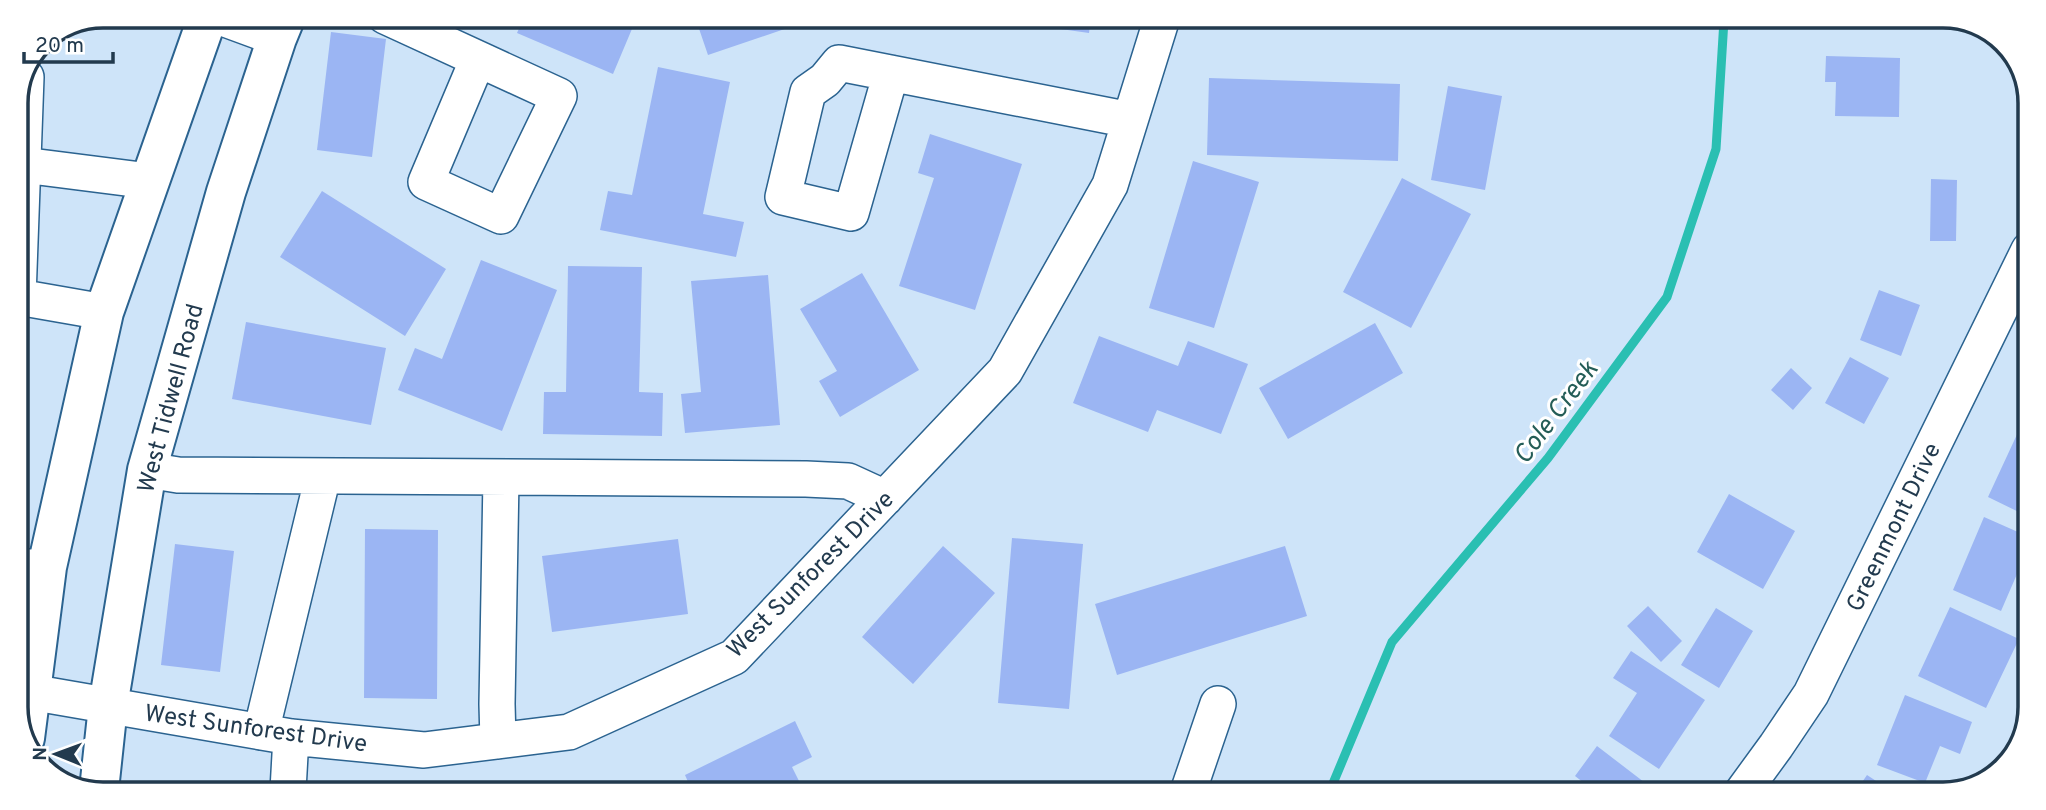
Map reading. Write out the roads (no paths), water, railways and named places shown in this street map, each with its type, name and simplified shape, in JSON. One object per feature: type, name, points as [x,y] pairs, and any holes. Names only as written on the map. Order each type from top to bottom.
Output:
[{"type":"main road","points":[[28,710],[32,567],[104,312],[204,28]]},
{"type":"main road","name":"West Tidwell Road","points":[[100,782],[108,706],[147,471],[226,192],[282,28]]},
{"type":"street","points":[[411,28],[478,59]]},
{"type":"street","name":"West Sunforest Drive","points":[[30,692],[276,735],[424,750],[569,732],[734,657],[1006,371],[1110,185],[1159,28]]},
{"type":"street","points":[[891,73],[1130,120]]},
{"type":"street","points":[[28,166],[149,181]]},
{"type":"street","name":"Greenmont Drive","points":[[1750,782],[1811,694],[2018,272]]},
{"type":"street","points":[[28,299],[104,312]]},
{"type":"street","points":[[147,471],[178,475],[848,481],[885,498]]},
{"type":"street","points":[[286,782],[276,735],[323,476]]},
{"type":"street","points":[[498,741],[496,704],[501,478]]},
{"type":"street","points":[[1191,782],[1218,704]]},
{"type":"waterway","name":"Cole Creek","points":[[1334,782],[1392,642],[1548,458],[1667,297],[1716,149],[1724,28]]}]
